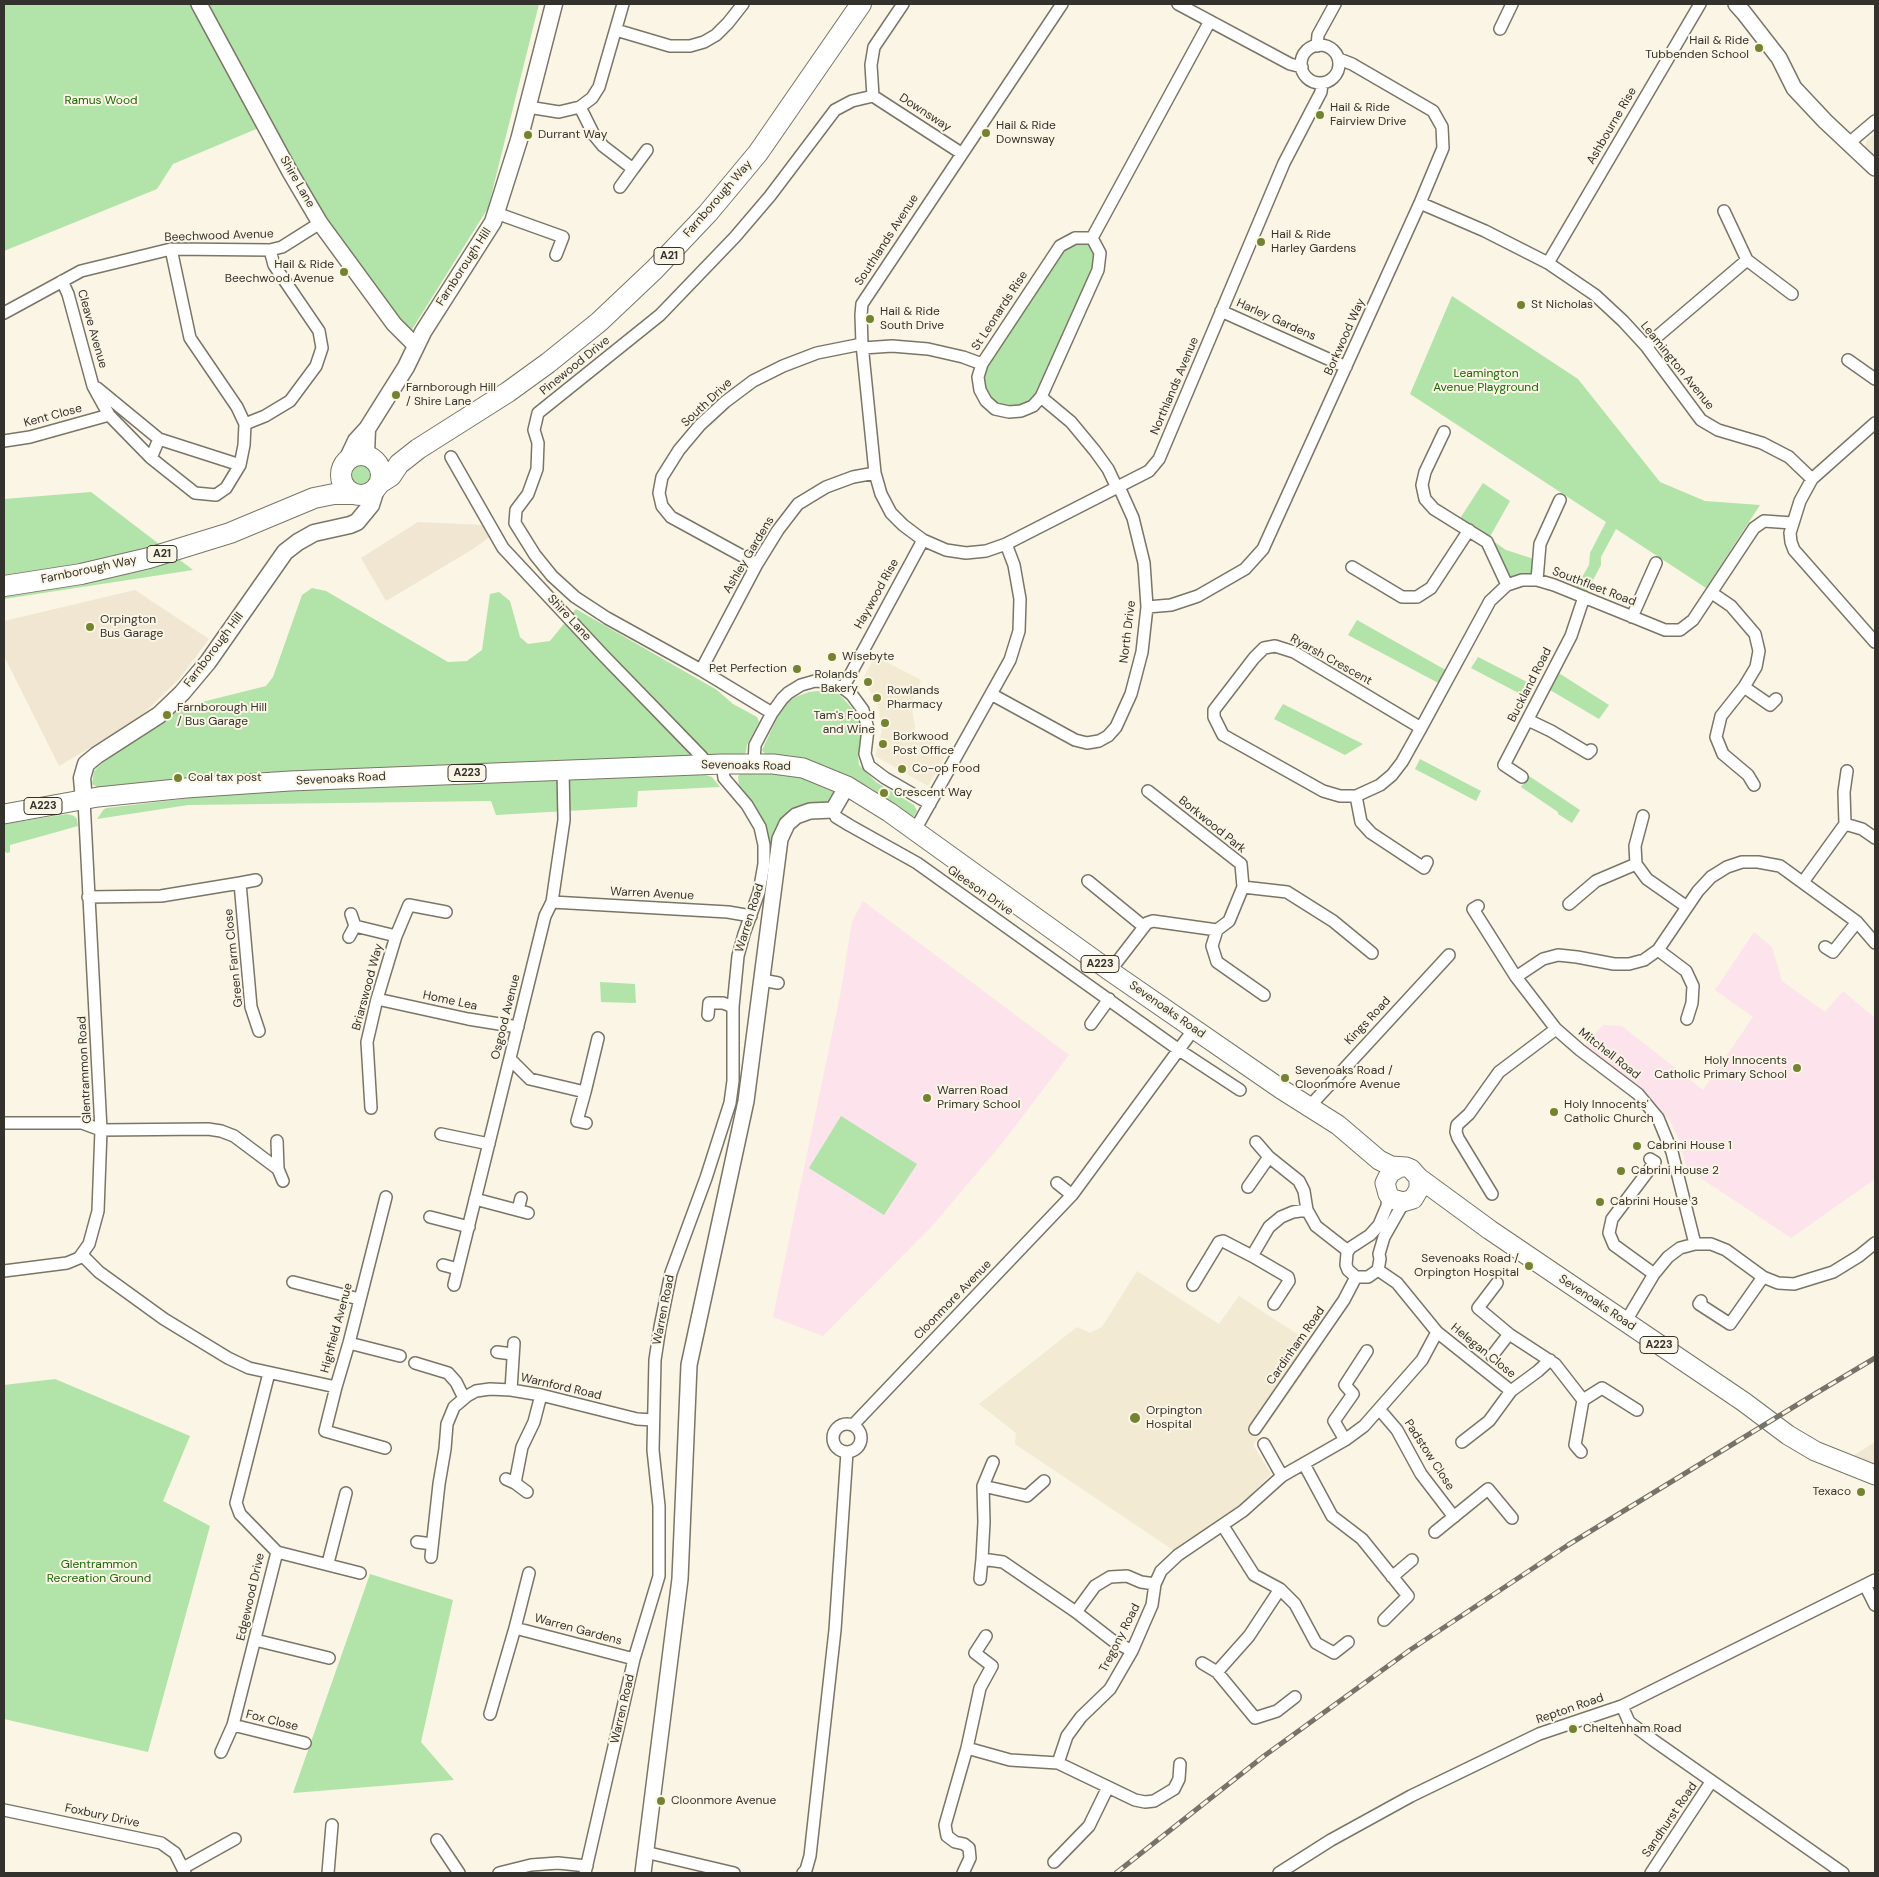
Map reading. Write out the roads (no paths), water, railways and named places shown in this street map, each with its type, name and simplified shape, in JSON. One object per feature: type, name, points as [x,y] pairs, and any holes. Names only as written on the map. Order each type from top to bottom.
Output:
[{"type":"highway","name":"Farnborough Way","points":[[4,586],[82,574],[166,553],[238,530],[314,498],[367,490],[392,476],[399,464],[418,448],[500,397],[548,363],[605,316],[655,269],[708,213],[758,153],[861,4]]},
{"type":"highway","name":"Farnborough Way","points":[[314,498],[357,461],[397,455],[418,448]]},
{"type":"highway","points":[[357,461],[380,469],[367,490],[342,484],[357,461]]},
{"type":"main road","name":"Farnborough Hill","points":[[357,461],[367,429],[406,367],[432,318],[489,230],[496,213],[528,107],[554,4]]},
{"type":"main road","name":"Farnborough Hill","points":[[84,800],[82,778],[86,764],[159,715],[182,693],[208,662],[285,552],[305,537],[322,530],[357,522],[371,506],[367,490]]},
{"type":"main road","name":"Sevenoaks Road","points":[[84,800],[152,791],[270,782],[714,764],[788,765],[803,768],[847,786],[874,802],[1110,971],[1338,1125],[1385,1164],[1400,1167]]},
{"type":"main road","name":"A223","points":[[4,814],[69,801],[84,800]]},
{"type":"main road","name":"Sevenoaks Road","points":[[1355,1140],[1387,1192]]},
{"type":"main road","name":"A223","points":[[1400,1167],[1411,1169],[1419,1178]]},
{"type":"main road","points":[[1387,1192],[1387,1178],[1394,1169],[1400,1167]]},
{"type":"main road","name":"Sevenoaks Road","points":[[1419,1178],[1449,1202],[1610,1314],[1626,1321],[1801,1444],[1875,1475]]},
{"type":"main road","points":[[1410,1200],[1419,1190],[1419,1178]]},
{"type":"main road","name":"A223","points":[[1387,1192],[1397,1201],[1410,1200]]},
{"type":"main road","name":"Sevenoaks Road","points":[[1410,1200],[1428,1197],[1449,1202]]},
{"type":"street","name":"Shire Lane","points":[[199,4],[290,172],[320,223],[394,324],[416,346]]},
{"type":"street","points":[[528,107],[558,112],[580,107],[592,98],[599,87],[623,4]]},
{"type":"street","points":[[616,30],[670,46],[690,46],[704,42],[716,35],[742,4]]},
{"type":"street","points":[[873,96],[871,65],[874,47],[903,4]]},
{"type":"street","name":"Southlands Avenue","points":[[923,540],[891,513],[881,494],[875,473],[860,315],[862,304],[1062,4]]},
{"type":"street","points":[[1178,4],[1290,64],[1302,67]]},
{"type":"street","points":[[1317,46],[1318,35],[1335,4]]},
{"type":"street","points":[[1500,29],[1512,4]]},
{"type":"street","name":"Ashbourne Rise","points":[[1548,263],[1700,4]]},
{"type":"street","points":[[1736,4],[1779,58],[1794,88],[1825,121],[1875,168]]},
{"type":"street","points":[[1041,397],[1098,270],[1100,252],[1092,238],[1210,22]]},
{"type":"street","points":[[1317,46],[1330,48],[1339,59],[1339,66],[1334,77],[1322,83],[1308,79],[1302,67],[1304,54],[1309,49],[1317,46]]},
{"type":"street","name":"Borkwood Way","points":[[1147,607],[1172,605],[1198,596],[1245,569],[1263,549],[1443,148],[1442,127],[1433,111],[1352,64],[1339,59]]},
{"type":"street","name":"Northlands Avenue","points":[[923,540],[946,550],[966,553],[986,551],[1006,544],[1149,471],[1159,459],[1284,163],[1321,92],[1322,83]]},
{"type":"street","name":"Downsway","points":[[873,96],[961,153]]},
{"type":"street","name":"Pinewood Drive","points":[[772,713],[701,670],[607,618],[575,597],[552,576],[535,555],[514,523],[516,510],[528,494],[537,469],[538,444],[534,430],[538,414],[667,308],[735,237],[765,202],[835,110],[852,101],[873,96]]},
{"type":"street","points":[[580,107],[594,135],[603,146],[633,169]]},
{"type":"street","points":[[1849,142],[1875,121]]},
{"type":"street","points":[[620,187],[647,150]]},
{"type":"street","name":"Leamington Avenue","points":[[1420,202],[1548,263],[1595,295],[1646,346],[1701,420],[1718,430],[1762,442],[1789,457],[1812,479]]},
{"type":"street","points":[[1724,211],[1747,260],[1792,294]]},
{"type":"street","points":[[496,213],[563,237],[556,255]]},
{"type":"street","name":"Beechwood Avenue","points":[[4,313],[81,271],[171,249],[270,250],[282,247],[320,223]]},
{"type":"street","name":"St Leonards Rise","points":[[1041,397],[1033,406],[1021,411],[1009,412],[995,409],[986,401],[980,390],[978,377],[982,364],[1060,246],[1075,238],[1092,238]]},
{"type":"street","points":[[171,249],[190,338],[237,407],[245,424],[265,416],[290,401],[316,366],[322,348],[320,331],[274,265],[270,250]]},
{"type":"street","points":[[1646,346],[1747,260]]},
{"type":"street","name":"Cleave Avenue","points":[[62,281],[68,294],[93,386],[109,415],[151,458],[194,493],[216,495],[226,488],[240,465],[244,445],[245,424]]},
{"type":"street","name":"Harley Gardens","points":[[1221,311],[1346,367]]},
{"type":"street","name":"South Drive","points":[[757,564],[671,517],[662,506],[659,493],[662,477],[679,450],[700,425],[725,402],[753,381],[783,366],[817,353],[863,346],[928,349],[963,357],[982,364]]},
{"type":"street","points":[[1848,360],[1875,379]]},
{"type":"street","name":"Cleave Avenue","points":[[93,386],[159,439]]},
{"type":"street","name":"North Drive","points":[[991,694],[1075,740],[1087,743],[1099,741],[1108,736],[1116,727],[1131,694],[1142,652],[1147,607],[1144,564],[1132,518],[1108,469],[1095,451],[1072,422],[1041,397]]},
{"type":"street","name":"Kent Close","points":[[4,441],[30,437],[109,415]]},
{"type":"street","points":[[1875,423],[1812,479],[1800,501],[1790,533],[1794,550],[1875,642]]},
{"type":"street","points":[[1427,862],[1424,868],[1371,833],[1361,822],[1356,796],[1380,785],[1392,775],[1402,762],[1490,601],[1507,585],[1487,542],[1434,509],[1425,499],[1422,485],[1425,472],[1444,432]]},
{"type":"street","points":[[151,458],[159,439],[240,465]]},
{"type":"street","name":"Shire Lane","points":[[451,457],[504,548],[623,676],[702,757],[714,764]]},
{"type":"street","name":"Ashley Gardens","points":[[701,670],[757,564],[778,530],[798,504],[826,487],[853,477],[875,473]]},
{"type":"street","points":[[1537,580],[1540,544],[1560,500]]},
{"type":"street","name":"Southfleet Road","points":[[1507,585],[1522,580],[1537,580],[1554,585],[1665,630],[1680,630],[1693,620],[1754,528],[1764,521],[1792,523]]},
{"type":"street","points":[[1352,567],[1402,597],[1417,597],[1431,588],[1469,530]]},
{"type":"street","name":"Haywood Rise","points":[[843,688],[923,540]]},
{"type":"street","points":[[915,830],[1010,660],[1018,631],[1020,599],[1014,565],[1006,544]]},
{"type":"street","points":[[1632,616],[1656,563]]},
{"type":"street","points":[[1712,593],[1731,606],[1755,634],[1759,651],[1756,667],[1744,687],[1721,716],[1716,737],[1723,754],[1748,775],[1754,785]]},
{"type":"street","name":"Buckland Road","points":[[1522,777],[1504,765],[1571,636],[1584,597]]},
{"type":"street","name":"Ryarsh Crescent","points":[[1356,796],[1340,796],[1324,791],[1223,735],[1214,717],[1214,710],[1254,658],[1264,648],[1275,646],[1289,650],[1421,728]]},
{"type":"street","points":[[754,764],[755,745],[772,713],[788,693],[801,685],[822,681],[843,688],[858,702],[866,719],[868,740],[865,754],[869,766],[885,778],[930,804]]},
{"type":"street","points":[[1744,687],[1770,705],[1776,699]]},
{"type":"street","points":[[1528,720],[1551,731],[1588,754],[1591,750]]},
{"type":"street","name":"Warren Road","points":[[586,1870],[634,1659],[659,1576],[659,1506],[653,1450],[654,1360],[671,1273],[706,1178],[730,1103],[733,1081],[733,1007],[738,956],[763,874],[765,854],[763,835],[756,818],[714,764]]},
{"type":"street","name":"Osgood Avenue","points":[[454,1285],[545,916],[552,902],[564,820],[563,770]]},
{"type":"street","points":[[1804,882],[1845,824],[1844,792],[1847,771]]},
{"type":"street","points":[[833,810],[847,786]]},
{"type":"street","name":"Borkwood Park","points":[[1148,791],[1240,864],[1242,887],[1229,921],[1217,930]]},
{"type":"street","name":"Glentrammon Road","points":[[82,1255],[92,1236],[98,1211],[101,1130],[84,800]]},
{"type":"street","name":"Warren Road","points":[[643,1873],[680,1579],[689,1365],[746,1106],[781,834],[787,824],[801,814],[810,811],[833,810]]},
{"type":"street","name":"Gleeson Drive","points":[[833,810],[836,817],[917,863],[1178,1050],[1240,1090]]},
{"type":"street","points":[[1642,816],[1634,846],[1636,864],[1647,879],[1687,907]]},
{"type":"street","points":[[1845,824],[1862,830],[1875,838]]},
{"type":"street","points":[[1516,977],[1550,956],[1566,955],[1614,964],[1629,964],[1644,960],[1658,950],[1698,891],[1711,877],[1727,867],[1742,862],[1758,862],[1780,866],[1857,922],[1875,943]]},
{"type":"street","points":[[1569,904],[1596,881],[1636,864]]},
{"type":"street","points":[[88,896],[151,897],[256,880]]},
{"type":"street","points":[[1088,881],[1144,926]]},
{"type":"street","name":"Green Farm Close","points":[[240,883],[251,1007],[259,1030]]},
{"type":"street","points":[[1242,887],[1287,892],[1333,921],[1372,954]]},
{"type":"street","name":"Warren Avenue","points":[[552,902],[728,912],[751,916]]},
{"type":"street","name":"Briarswood Way","points":[[371,1108],[368,1042],[377,999],[396,936],[409,905],[439,914]]},
{"type":"street","name":"Mitchell Road","points":[[1478,906],[1473,909],[1516,977],[1556,1029],[1580,1050],[1638,1094],[1658,1118],[1672,1152],[1695,1244]]},
{"type":"street","points":[[349,937],[355,926],[351,914]]},
{"type":"street","points":[[1110,971],[1144,926],[1153,922],[1217,930],[1212,946],[1217,962],[1264,995]]},
{"type":"street","points":[[1825,947],[1833,952],[1857,922]]},
{"type":"street","points":[[355,926],[396,936]]},
{"type":"street","points":[[1658,950],[1686,971],[1693,986],[1692,1003],[1687,1019]]},
{"type":"street","name":"Kings Road","points":[[1309,1107],[1448,955]]},
{"type":"street","points":[[762,980],[778,983]]},
{"type":"street","name":"Home Lea","points":[[377,999],[468,1019],[518,1027]]},
{"type":"street","points":[[1091,1024],[1109,999]]},
{"type":"street","points":[[708,1015],[709,1003],[723,1003],[733,1007]]},
{"type":"street","name":"Cloonmore Avenue","points":[[846,1452],[834,1446],[833,1432],[836,1428],[844,1424],[853,1425],[1072,1195],[1194,1029]]},
{"type":"street","points":[[1492,1194],[1458,1138],[1456,1132],[1457,1125],[1469,1114],[1499,1072],[1556,1029]]},
{"type":"street","points":[[586,1123],[577,1121],[598,1038]]},
{"type":"street","points":[[510,1059],[530,1078],[585,1092]]},
{"type":"street","points":[[4,1123],[82,1124],[101,1130],[208,1129],[221,1131],[234,1136],[278,1169]]},
{"type":"street","points":[[442,1134],[489,1144]]},
{"type":"street","points":[[277,1141],[278,1169],[282,1181]]},
{"type":"street","points":[[1256,1142],[1269,1156],[1299,1181],[1304,1191],[1307,1210],[1316,1226],[1348,1251]]},
{"type":"street","points":[[1248,1187],[1269,1156]]},
{"type":"street","points":[[1650,1159],[1655,1162],[1612,1219],[1609,1233],[1614,1245],[1654,1274]]},
{"type":"street","points":[[1057,1183],[1072,1195]]},
{"type":"street","points":[[1387,1192],[1387,1206],[1379,1225],[1360,1243],[1348,1251],[1346,1265],[1348,1270],[1356,1277],[1368,1277],[1378,1270],[1379,1254],[1384,1237],[1401,1207],[1410,1200]]},
{"type":"street","name":"Highfield Avenue","points":[[82,1255],[99,1272],[164,1319],[228,1358],[249,1368],[336,1387],[386,1197]]},
{"type":"street","points":[[476,1199],[523,1212],[521,1198]]},
{"type":"street","points":[[1252,1256],[1269,1227],[1287,1214],[1307,1210]]},
{"type":"street","points":[[430,1217],[469,1227]]},
{"type":"street","points":[[1193,1285],[1219,1242],[1223,1240],[1288,1277],[1289,1281],[1274,1304]]},
{"type":"street","points":[[1360,1243],[1372,1245],[1379,1254]]},
{"type":"street","points":[[1626,1321],[1654,1274],[1668,1257],[1680,1248],[1695,1244],[1711,1244],[1726,1250],[1763,1277],[1778,1283],[1794,1284],[1833,1272],[1859,1256],[1875,1243]]},
{"type":"street","points":[[4,1271],[67,1263],[75,1261],[82,1255]]},
{"type":"street","points":[[443,1265],[458,1269]]},
{"type":"street","points":[[1378,1270],[1396,1283],[1437,1332]]},
{"type":"street","name":"Cardinham Road","points":[[1255,1429],[1344,1300],[1356,1277]]},
{"type":"street","points":[[1701,1301],[1699,1304],[1730,1324],[1763,1277]]},
{"type":"street","points":[[294,1282],[360,1299]]},
{"type":"street","points":[[1497,1283],[1478,1308],[1509,1334],[1555,1364],[1583,1400]]},
{"type":"street","name":"Helegan Close","points":[[1437,1332],[1511,1392]]},
{"type":"street","name":"Tregony Road","points":[[1058,1763],[1067,1736],[1081,1717],[1110,1689],[1132,1651],[1152,1605],[1155,1584],[1161,1571],[1178,1555],[1243,1511],[1282,1476],[1345,1440],[1364,1426],[1422,1360],[1437,1332]]},
{"type":"street","points":[[1492,1356],[1509,1334]]},
{"type":"street","points":[[349,1342],[400,1356]]},
{"type":"street","points":[[497,1352],[513,1349],[511,1390]]},
{"type":"street","points":[[1345,1440],[1334,1421],[1354,1394],[1345,1385],[1367,1351]]},
{"type":"street","name":"Helegan Close","points":[[1462,1442],[1489,1421],[1511,1392],[1538,1372],[1550,1360]]},
{"type":"street","points":[[415,1363],[448,1373],[456,1382],[464,1398],[454,1407],[446,1424],[446,1449],[439,1484],[431,1557]]},
{"type":"street","name":"Edgewood Drive","points":[[221,1752],[233,1725],[277,1552],[240,1514],[236,1503],[269,1373]]},
{"type":"street","points":[[336,1387],[325,1431],[384,1448]]},
{"type":"street","points":[[1581,1452],[1575,1445],[1583,1400],[1602,1388],[1637,1410]]},
{"type":"street","name":"Warnford Road","points":[[464,1398],[476,1391],[490,1389],[511,1390],[541,1395],[637,1419],[653,1420]]},
{"type":"street","points":[[527,1492],[511,1481],[522,1447],[534,1422],[541,1395]]},
{"type":"street","name":"Padstow Close","points":[[1379,1410],[1397,1430],[1421,1474],[1454,1516]]},
{"type":"street","points":[[803,1873],[806,1870],[810,1856],[835,1630],[846,1452],[856,1449],[861,1441],[860,1432],[853,1425]]},
{"type":"street","points":[[1264,1444],[1282,1476]]},
{"type":"street","points":[[980,1579],[984,1522],[983,1486],[993,1462]]},
{"type":"street","points":[[1304,1464],[1332,1516],[1362,1539],[1408,1596],[1384,1620]]},
{"type":"street","points":[[983,1486],[1027,1496],[1044,1481]]},
{"type":"street","points":[[1435,1532],[1488,1489],[1512,1518]]},
{"type":"street","points":[[328,1564],[346,1493]]},
{"type":"street","points":[[1223,1526],[1254,1575],[1280,1589],[1295,1604],[1316,1643],[1334,1653],[1348,1642]]},
{"type":"street","points":[[417,1542],[432,1544]]},
{"type":"street","points":[[277,1552],[360,1572]]},
{"type":"street","points":[[982,1559],[1003,1562],[1076,1612],[1112,1640],[1132,1651]]},
{"type":"street","points":[[1392,1577],[1412,1560]]},
{"type":"street","name":"Warren Gardens","points":[[490,1714],[529,1573]]},
{"type":"street","points":[[1076,1612],[1095,1586],[1110,1577],[1127,1576],[1155,1584]]},
{"type":"street","points":[[1870,1582],[1875,1605]]},
{"type":"street","name":"Repton Road","points":[[1279,1873],[1332,1840],[1411,1796],[1539,1734],[1622,1706],[1870,1582]]},
{"type":"street","points":[[1217,1672],[1249,1636],[1280,1589]]},
{"type":"street","name":"Warren Gardens","points":[[515,1628],[634,1659]]},
{"type":"street","points":[[963,1873],[970,1858],[969,1848],[947,1836],[945,1825],[967,1748],[980,1688],[992,1666],[975,1653],[986,1636]]},
{"type":"street","points":[[256,1640],[329,1658]]},
{"type":"street","points":[[1202,1664],[1217,1672],[1255,1718],[1277,1711],[1295,1697]]},
{"type":"street","points":[[1622,1706],[1629,1722],[1711,1782],[1843,1873]]},
{"type":"street","name":"Fox Close","points":[[233,1725],[305,1743]]},
{"type":"street","points":[[967,1748],[1010,1760],[1058,1763],[1134,1800],[1145,1802],[1154,1801],[1174,1789],[1179,1779],[1180,1764]]},
{"type":"street","name":"Sandhurst Road","points":[[1651,1873],[1711,1782]]},
{"type":"street","points":[[1054,1862],[1089,1826],[1108,1787]]},
{"type":"street","name":"Foxbury Drive","points":[[4,1810],[161,1843],[174,1853],[184,1871]]},
{"type":"street","points":[[328,1831],[328,1873]]},
{"type":"street","points":[[184,1871],[235,1839]]},
{"type":"street","points":[[437,1840],[459,1873]]},
{"type":"street","points":[[645,1852],[734,1873]]},
{"type":"street","points":[[499,1873],[531,1865],[558,1863],[586,1870]]},
{"type":"railway","points":[[1116,1873],[1264,1756],[1410,1650],[1568,1545],[1875,1358]]},
{"type":"place","name":"Hail & Ride Tubbenden School","points":[[1759,48]]},
{"type":"place","name":"Hail & Ride Fairview Drive","points":[[1320,115]]},
{"type":"place","name":"Hail & Ride Downsway","points":[[986,133]]},
{"type":"place","name":"Durrant Way","points":[[528,135]]},
{"type":"place","name":"Hail & Ride Harley Gardens","points":[[1261,242]]},
{"type":"place","name":"Hail & Ride Beechwood Avenue","points":[[344,272]]},
{"type":"place","name":"St Nicholas","points":[[1521,305]]},
{"type":"place","name":"Hail & Ride South Drive","points":[[870,319]]},
{"type":"place","name":"Farnborough Hill / Shire Lane","points":[[396,395]]},
{"type":"place","name":"Orpington Bus Garage","points":[[90,627]]},
{"type":"place","name":"Wisebyte","points":[[832,657]]},
{"type":"place","name":"Pet Perfection","points":[[797,669]]},
{"type":"place","name":"Rolands Bakery","points":[[868,682]]},
{"type":"place","name":"Rowlands Pharmacy","points":[[877,698]]},
{"type":"place","name":"Farnborough Hill / Bus Garage","points":[[167,715]]},
{"type":"place","name":"Tam's Food and Wine","points":[[885,723]]},
{"type":"place","name":"Borkwood Post Office","points":[[883,744]]},
{"type":"place","name":"Co-op Food","points":[[902,769]]},
{"type":"place","name":"Coal tax post","points":[[178,778]]},
{"type":"place","name":"Crescent Way","points":[[884,793]]},
{"type":"place","name":"Holy Innocents Catholic Primary School","points":[[1797,1068]]},
{"type":"place","name":"Sevenoaks Road / Cloonmore Avenue","points":[[1285,1078]]},
{"type":"place","name":"Warren Road Primary School","points":[[927,1098]]},
{"type":"place","name":"Holy Innocents' Catholic Church","points":[[1554,1112]]},
{"type":"place","name":"Cabrini House 1","points":[[1637,1146]]},
{"type":"place","name":"Cabrini House 2","points":[[1621,1171]]},
{"type":"place","name":"Cabrini House 3","points":[[1600,1202]]},
{"type":"place","name":"Sevenoaks Road / Orpington Hospital","points":[[1529,1266]]},
{"type":"place","name":"Orpington Hospital","points":[[1135,1418]]},
{"type":"place","name":"Texaco","points":[[1861,1492]]},
{"type":"place","name":"Cheltenham Road","points":[[1573,1729]]},
{"type":"place","name":"Cloonmore Avenue","points":[[661,1801]]},
{"type":"park label","name":"Ramus Wood","points":[[101,101]]},
{"type":"park label","name":"Leamington Avenue Playground","points":[[1486,381]]},
{"type":"park label","name":"Glentrammon Recreation Ground","points":[[99,1572]]}]
